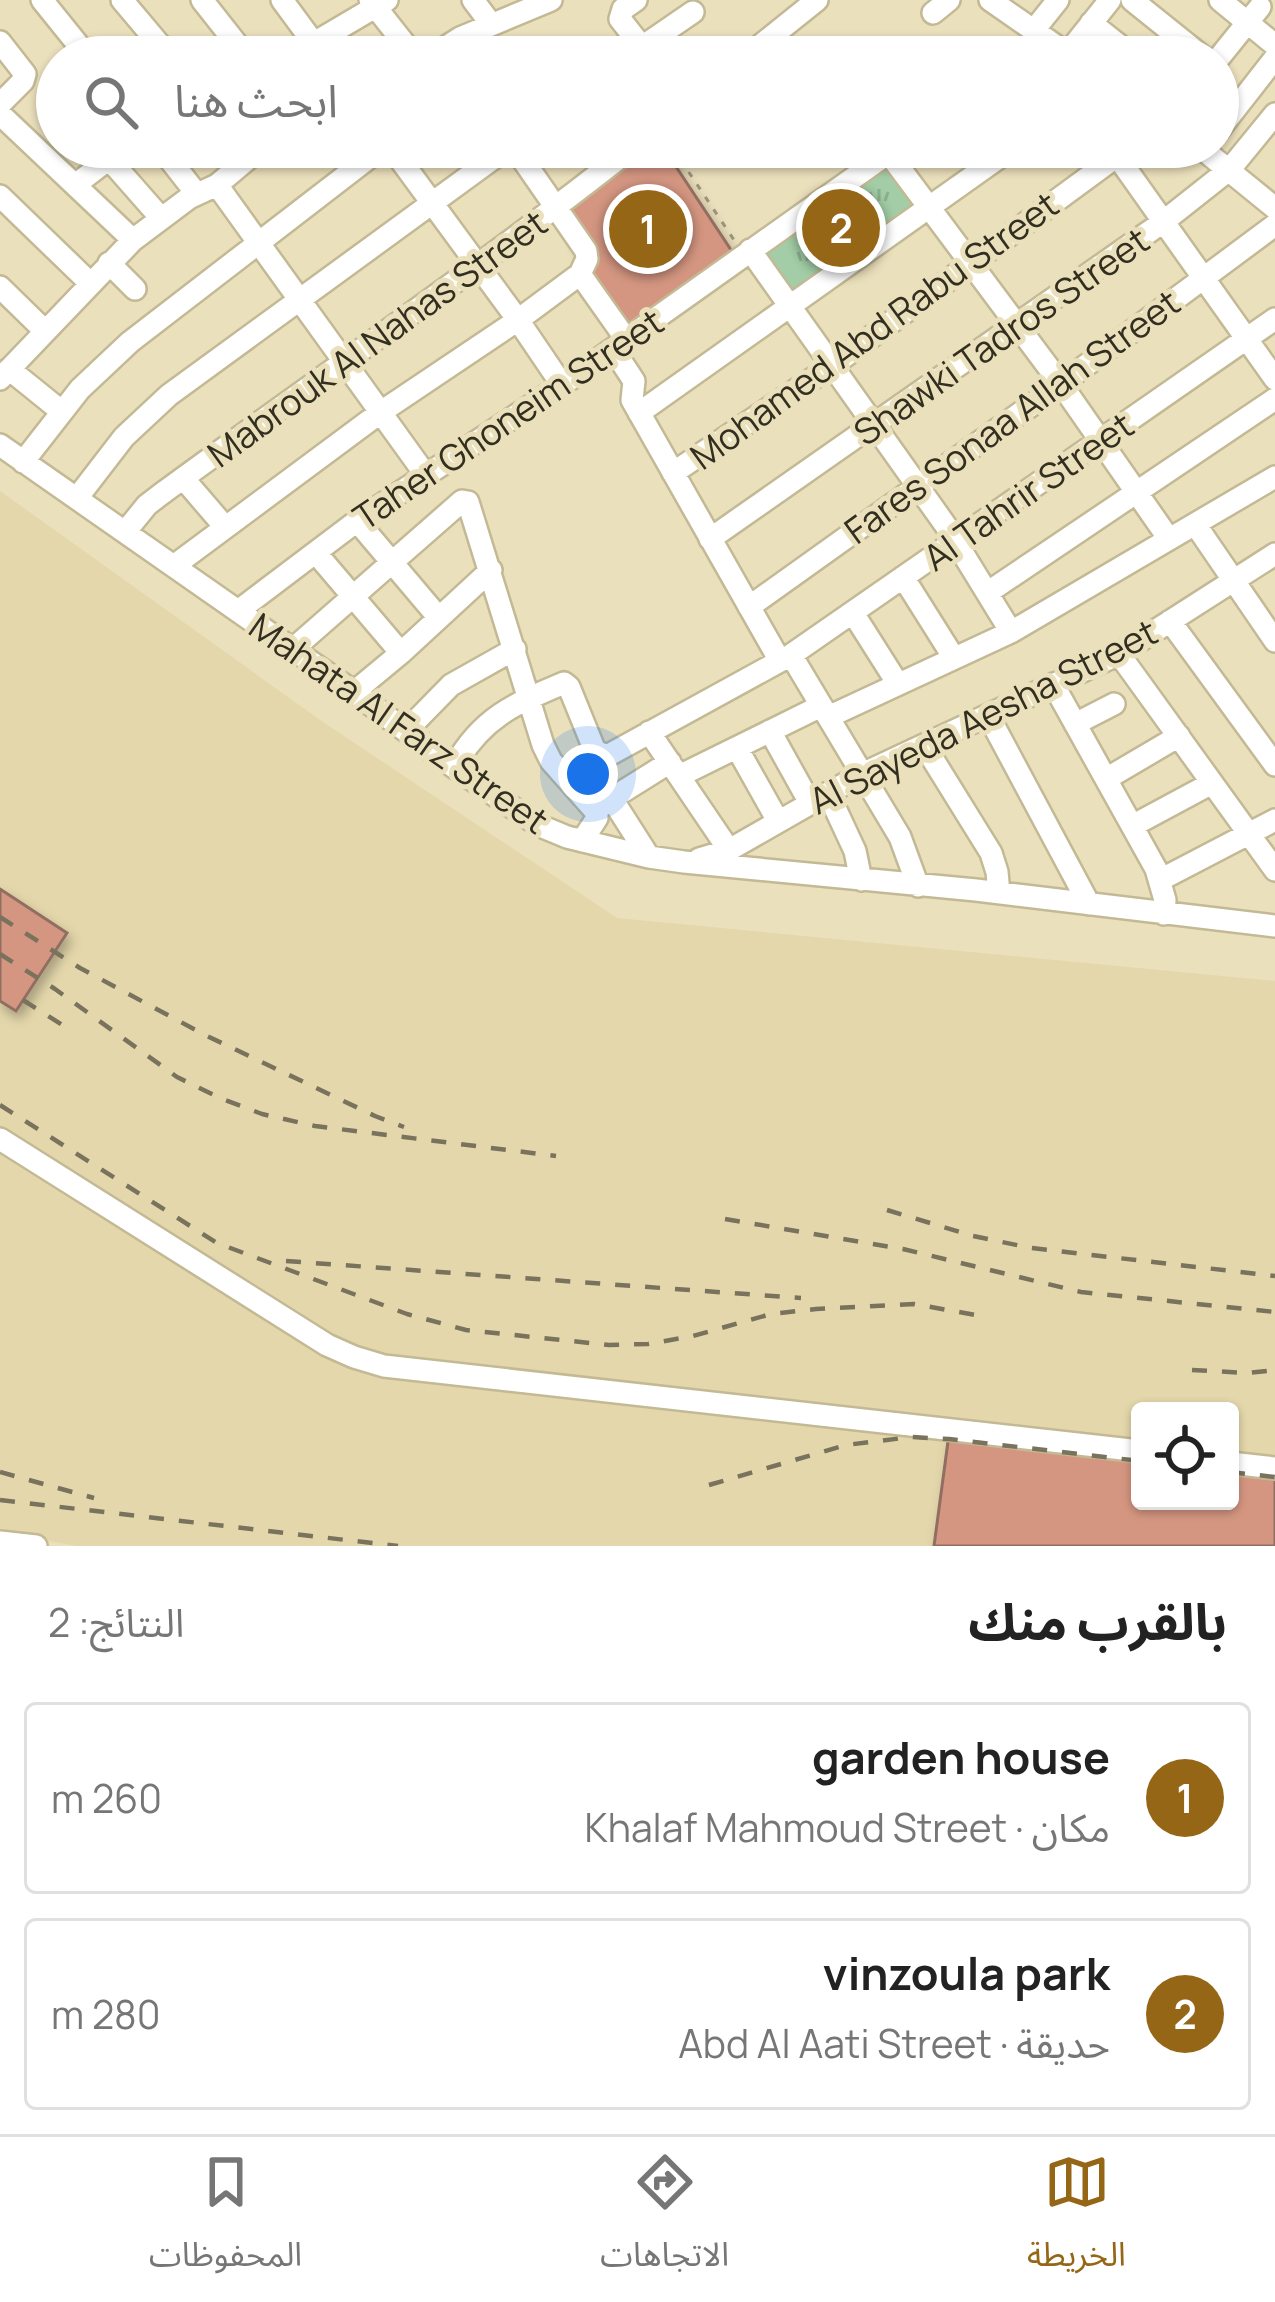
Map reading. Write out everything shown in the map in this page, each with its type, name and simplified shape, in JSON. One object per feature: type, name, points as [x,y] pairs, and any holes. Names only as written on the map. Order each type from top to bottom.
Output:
[{"type":"street","points":[[42,0],[71,36]]},
{"type":"street","points":[[122,0],[152,36]]},
{"type":"street","points":[[202,0],[230,36]]},
{"type":"street","points":[[282,0],[309,36]]},
{"type":"street","points":[[473,0],[491,24]]},
{"type":"street","points":[[471,36],[550,0]]},
{"type":"street","points":[[773,36],[818,0]]},
{"type":"street","points":[[1056,36],[1058,0]]},
{"type":"street","points":[[1072,36],[1091,23],[1110,0]]},
{"type":"street","points":[[1132,0],[1177,36]]},
{"type":"street","points":[[1220,0],[1259,12],[1275,45]]},
{"type":"street","points":[[336,36],[377,2],[400,36]]},
{"type":"street","points":[[998,2],[1042,36]]},
{"type":"street","points":[[630,33],[647,13],[693,12]]},
{"type":"street","points":[[1238,36],[1259,12]]},
{"type":"street","points":[[1091,23],[1107,36]]},
{"type":"street","points":[[0,42],[25,74],[2,116],[36,148]]},
{"type":"street","points":[[1239,104],[1275,58]]},
{"type":"street","name":"Shawki Tadros Street","points":[[1239,157],[1275,114]]},
{"type":"street","points":[[57,168],[133,240]]},
{"type":"street","points":[[75,185],[97,168]]},
{"type":"street","points":[[117,168],[160,217]]},
{"type":"street","points":[[184,168],[258,243],[380,412],[461,502],[470,504],[547,753],[603,804],[649,857]]},
{"type":"street","points":[[61,411],[4,372],[133,240],[232,168]]},
{"type":"street","points":[[23,462],[61,411],[130,342],[359,168]]},
{"type":"street","points":[[404,168],[562,386]]},
{"type":"street","points":[[76,499],[104,460],[157,405],[481,168]]},
{"type":"street","points":[[175,566],[380,412],[580,274],[586,250],[526,168]]},
{"type":"street","name":"Mabrouk Al Nahas Street","points":[[125,532],[147,505],[606,168]]},
{"type":"street","name":"Taher Ghoneim Street","points":[[238,611],[357,521],[562,386],[864,168]]},
{"type":"street","points":[[903,168],[1169,539]]},
{"type":"street","points":[[639,413],[984,168]]},
{"type":"street","name":"Mohamed Abd Rabu Street","points":[[673,473],[832,365],[1094,168]]},
{"type":"street","points":[[1129,168],[1275,379]]},
{"type":"street","points":[[1229,169],[1271,196]]},
{"type":"street","name":"Shawki Tadros Street","points":[[710,538],[1163,222],[1229,169]]},
{"type":"street","points":[[0,196],[90,283]]},
{"type":"street","name":"Fares Sonaa Allah Street","points":[[749,607],[1275,225]]},
{"type":"street","points":[[747,252],[791,305],[917,486],[1011,632]]},
{"type":"street","points":[[110,263],[135,289]]},
{"type":"street","points":[[580,274],[619,344],[634,381],[632,400],[639,413],[749,607],[825,711],[900,837],[918,886]]},
{"type":"street","points":[[0,287],[45,331]]},
{"type":"street","name":"Al Tahrir Street","points":[[529,697],[567,684],[595,751],[607,756],[785,658],[1275,319]]},
{"type":"street","points":[[986,593],[1275,399]]},
{"type":"street","name":"Mahata Al Farz Street","points":[[0,445],[556,834],[684,862],[1275,926]]},
{"type":"street","points":[[582,841],[603,804],[674,769],[898,684],[1011,632],[1275,477]]},
{"type":"street","points":[[183,478],[225,526]]},
{"type":"street","points":[[292,649],[461,502]]},
{"type":"street","points":[[357,521],[439,618]]},
{"type":"street","points":[[1195,524],[1275,640]]},
{"type":"street","points":[[316,553],[400,653]]},
{"type":"street","name":"Al Sayeda Aesha Street","points":[[684,862],[729,850],[862,774],[1119,654],[1275,554]]},
{"type":"street","points":[[354,692],[491,570]]},
{"type":"street","points":[[903,578],[954,658]]},
{"type":"street","points":[[853,613],[898,684]]},
{"type":"street","points":[[1170,621],[1275,765]]},
{"type":"street","points":[[406,731],[451,685],[515,650]]},
{"type":"street","points":[[1119,654],[1275,870]]},
{"type":"street","points":[[1053,684],[1160,880],[1165,914]]},
{"type":"street","points":[[454,767],[489,721],[529,697]]},
{"type":"street","points":[[1076,724],[1114,704]]},
{"type":"street","points":[[988,715],[1089,904]]},
{"type":"street","points":[[770,731],[855,851],[861,880]]},
{"type":"street","points":[[649,732],[729,850]]},
{"type":"street","points":[[1106,779],[1179,736]]},
{"type":"street","points":[[925,745],[991,853],[999,893]]},
{"type":"street","points":[[736,748],[778,821]]},
{"type":"street","points":[[1132,826],[1213,783]]},
{"type":"street","points":[[1160,880],[1275,820]]},
{"type":"street","points":[[0,1139],[327,1345],[384,1366],[1131,1450]]},
{"type":"street","points":[[1239,1463],[1275,1468]]},
{"type":"street","points":[[0,1542],[36,1546]]},
{"type":"path","points":[[686,168],[747,252]]},
{"type":"shaded area","points":[[0,491],[323,722],[617,918],[1275,981],[1275,1546],[78,1546],[0,1533]]},
{"type":"green space","points":[[871,168],[897,168],[926,207],[793,301],[756,249]]},
{"type":"building","points":[[618,168],[677,168],[733,253],[629,329],[588,278],[565,208]]},
{"type":"building","points":[[0,889],[67,933],[16,1011],[0,1001]]},
{"type":"building","points":[[949,1434],[1131,1455],[1131,1510],[1239,1510],[1239,1467],[1275,1471],[1275,1546],[934,1546]]},
{"type":"railway","points":[[0,917],[80,968],[205,1035],[404,1127]]},
{"type":"railway","points":[[0,954],[177,1077],[262,1114],[315,1126],[556,1156]]},
{"type":"railway","points":[[23,1000],[64,1026]]},
{"type":"railway","points":[[0,1105],[217,1243],[407,1314],[466,1330],[609,1345],[648,1344],[771,1314],[816,1309],[914,1304],[987,1317]]},
{"type":"railway","points":[[887,1210],[1031,1248],[1275,1276]]},
{"type":"railway","points":[[725,1219],[903,1249],[1081,1292],[1275,1312]]},
{"type":"railway","points":[[286,1261],[801,1298]]},
{"type":"railway","points":[[1192,1370],[1275,1370]]},
{"type":"railway","points":[[709,1485],[846,1445],[911,1437],[1131,1460]]},
{"type":"railway","points":[[0,1472],[94,1498]]},
{"type":"railway","points":[[1239,1473],[1275,1477]]},
{"type":"railway","points":[[0,1500],[398,1546]]},
{"type":"place","name":"vinzoula park","points":[[841,228]]},
{"type":"place","name":"garden house","points":[[648,229]]}]
